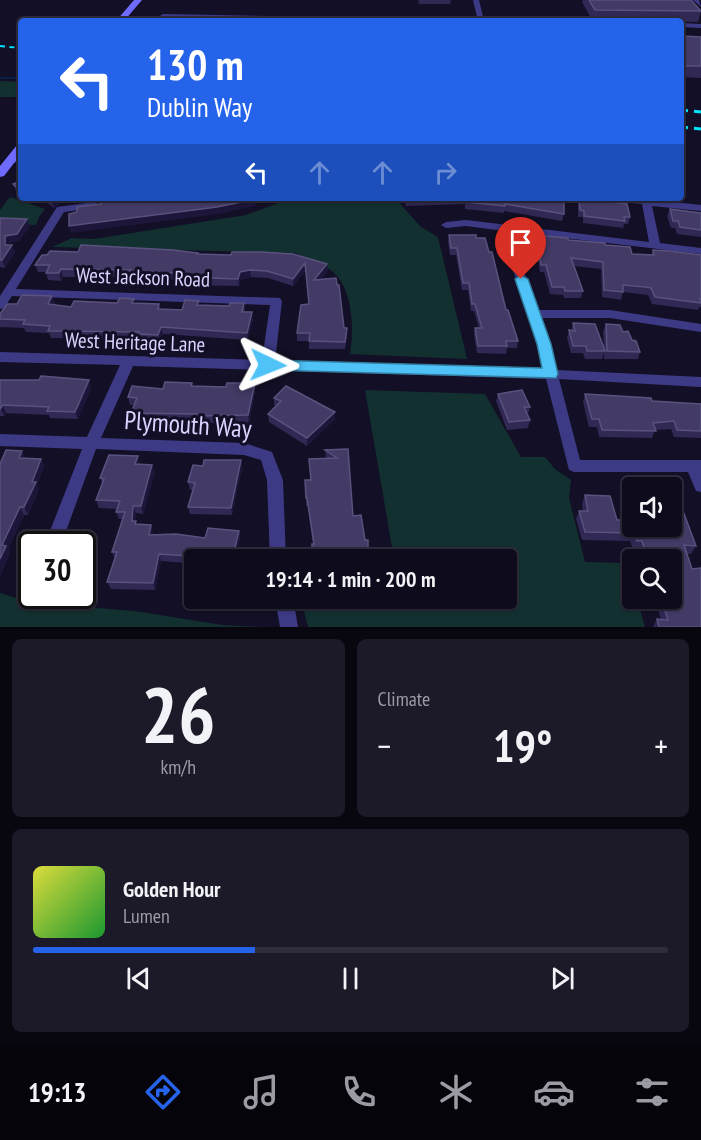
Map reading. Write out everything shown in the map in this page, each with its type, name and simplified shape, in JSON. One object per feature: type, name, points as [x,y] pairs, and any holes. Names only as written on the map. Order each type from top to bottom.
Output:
[{"type":"main road","points":[[123,18],[138,0]]},
{"type":"main road","points":[[132,18],[147,0]]},
{"type":"main road","points":[[0,174],[16,160]]},
{"type":"street","points":[[476,0],[480,18]]},
{"type":"street","points":[[696,0],[701,5]]},
{"type":"street","points":[[163,16],[276,18]]},
{"type":"street","points":[[684,26],[701,26]]},
{"type":"street","points":[[0,305],[61,209],[118,201]]},
{"type":"street","points":[[637,201],[701,208]]},
{"type":"street","points":[[646,202],[655,245]]},
{"type":"street","points":[[446,225],[466,222],[701,250]]},
{"type":"street","points":[[508,227],[509,244],[544,344],[574,466],[697,466],[701,486]]},
{"type":"street","name":"West Jackson Road","points":[[9,292],[276,302],[268,365]]},
{"type":"street","points":[[533,315],[609,315],[701,328]]},
{"type":"street","name":"West Heritage Lane","points":[[0,357],[551,374],[701,382]]},
{"type":"street","points":[[58,531],[92,444],[128,362]]},
{"type":"street","name":"Plymouth Way","points":[[0,440],[244,449],[267,456],[276,480],[278,549]]},
{"type":"street","points":[[286,609],[289,627]]},
{"type":"green space","points":[[0,81],[18,82],[18,97],[0,97]]},
{"type":"green space","points":[[10,197],[45,209],[36,225],[0,224],[0,210]]},
{"type":"green space","points":[[398,201],[421,227],[438,237],[467,359],[350,354],[351,314],[342,284],[329,269],[296,253],[52,247],[72,238],[94,239],[246,215],[281,202]]},
{"type":"green space","points":[[365,390],[485,394],[521,457],[545,457],[555,469],[571,480],[569,498],[585,562],[622,563],[622,609],[640,609],[645,627],[308,627],[304,609],[517,609],[517,549],[392,549]]},
{"type":"green space","points":[[0,593],[18,598],[18,609],[96,608],[135,611],[222,625],[263,627],[0,627]]},
{"type":"building","points":[[589,0],[691,0],[701,11],[595,10]]},
{"type":"building","points":[[684,36],[701,37],[701,66],[684,66]]},
{"type":"building","points":[[246,201],[217,207],[69,226],[69,214],[77,212],[77,207],[101,204],[101,202]]},
{"type":"building","points":[[564,201],[564,214],[505,204],[505,206],[466,202]]},
{"type":"building","points":[[579,201],[627,204],[630,217],[624,217],[625,221],[584,216],[584,211],[580,210]]},
{"type":"building","points":[[670,209],[701,213],[701,230],[680,227],[678,221],[673,221]]},
{"type":"building","points":[[0,218],[27,219],[17,234],[5,236],[5,245],[12,245],[2,260],[0,260]]},
{"type":"building","points":[[449,235],[476,235],[476,238],[485,238],[489,252],[492,252],[506,310],[508,310],[518,341],[506,341],[507,346],[478,346],[475,328],[482,328],[475,304],[472,304],[469,283],[463,283],[457,248],[451,248]]},
{"type":"building","points":[[544,236],[630,247],[632,254],[654,255],[653,250],[701,255],[701,303],[655,297],[651,288],[645,287],[623,285],[623,292],[604,290],[603,262],[571,258],[583,291],[565,291],[564,287],[552,287],[546,265],[541,265],[537,239],[544,240]]},
{"type":"building","points":[[81,245],[173,250],[197,254],[231,255],[232,252],[261,252],[293,254],[327,264],[314,280],[336,278],[337,285],[339,285],[344,328],[347,328],[345,342],[309,341],[310,333],[297,333],[301,305],[309,304],[305,263],[293,279],[267,271],[250,270],[240,272],[238,279],[180,277],[182,273],[143,272],[141,276],[127,276],[131,270],[61,269],[59,273],[46,273],[50,265],[35,265],[42,255],[47,255],[50,251],[78,252]]},
{"type":"building","points":[[22,295],[52,296],[48,304],[71,307],[74,301],[117,303],[120,298],[134,299],[132,303],[159,304],[158,309],[182,310],[185,300],[199,301],[197,305],[229,306],[230,303],[244,303],[242,312],[252,312],[247,333],[161,327],[158,335],[138,334],[139,332],[48,331],[50,326],[23,324],[25,320],[0,319],[0,314],[7,304],[17,304]]},
{"type":"building","points":[[573,323],[595,324],[605,351],[587,351],[586,346],[573,346],[569,330],[575,331]]},
{"type":"building","points":[[606,324],[620,325],[623,332],[628,331],[632,340],[636,341],[640,352],[607,351]]},
{"type":"building","points":[[41,376],[89,380],[75,412],[47,411],[49,407],[3,405],[0,409],[0,380],[39,380]]},
{"type":"building","points":[[165,382],[192,383],[191,386],[226,387],[227,383],[255,383],[248,415],[197,416],[197,414],[131,413],[137,398],[128,397],[132,386],[163,389]]},
{"type":"building","points":[[286,386],[335,412],[307,438],[268,414],[281,401],[274,398]]},
{"type":"building","points":[[522,390],[530,407],[524,407],[530,420],[509,422],[498,394]]},
{"type":"building","points":[[585,394],[701,404],[701,431],[677,430],[674,421],[653,423],[656,431],[602,430],[599,419],[592,419]]},
{"type":"building","points":[[348,449],[353,516],[361,515],[365,540],[368,540],[368,549],[312,549],[312,544],[314,544],[305,480],[311,480],[309,459],[337,458],[325,450]]},
{"type":"building","points":[[6,450],[22,451],[19,458],[41,459],[32,482],[36,482],[24,507],[20,507],[2,545],[6,546],[0,559],[0,464]]},
{"type":"building","points":[[109,455],[138,456],[135,464],[152,465],[141,506],[133,506],[132,521],[136,521],[135,524],[151,525],[149,535],[176,534],[205,538],[208,528],[239,531],[235,549],[184,549],[184,556],[159,554],[153,583],[107,582],[117,552],[112,552],[125,512],[116,512],[120,501],[96,500],[104,479],[100,478]]},
{"type":"building","points":[[204,460],[241,460],[231,508],[188,507],[195,483],[188,482],[193,465],[203,466]]},
{"type":"building","points":[[585,495],[610,496],[617,520],[622,520],[622,533],[585,532],[579,511],[588,511]]},
{"type":"building","points":[[682,508],[696,546],[684,545],[692,569],[701,568],[701,627],[659,627],[657,619],[668,620],[664,609],[682,609],[682,549],[645,549],[642,541],[637,541],[636,537],[682,537]]},
{"type":"waterway","points":[[0,78],[18,78]]},
{"type":"railway","points":[[0,46],[18,48]]},
{"type":"railway","points":[[684,110],[701,112]]},
{"type":"railway","points":[[684,127],[701,129]]},
{"type":"route","points":[[268,365],[551,374],[544,344],[521,279]]}]
